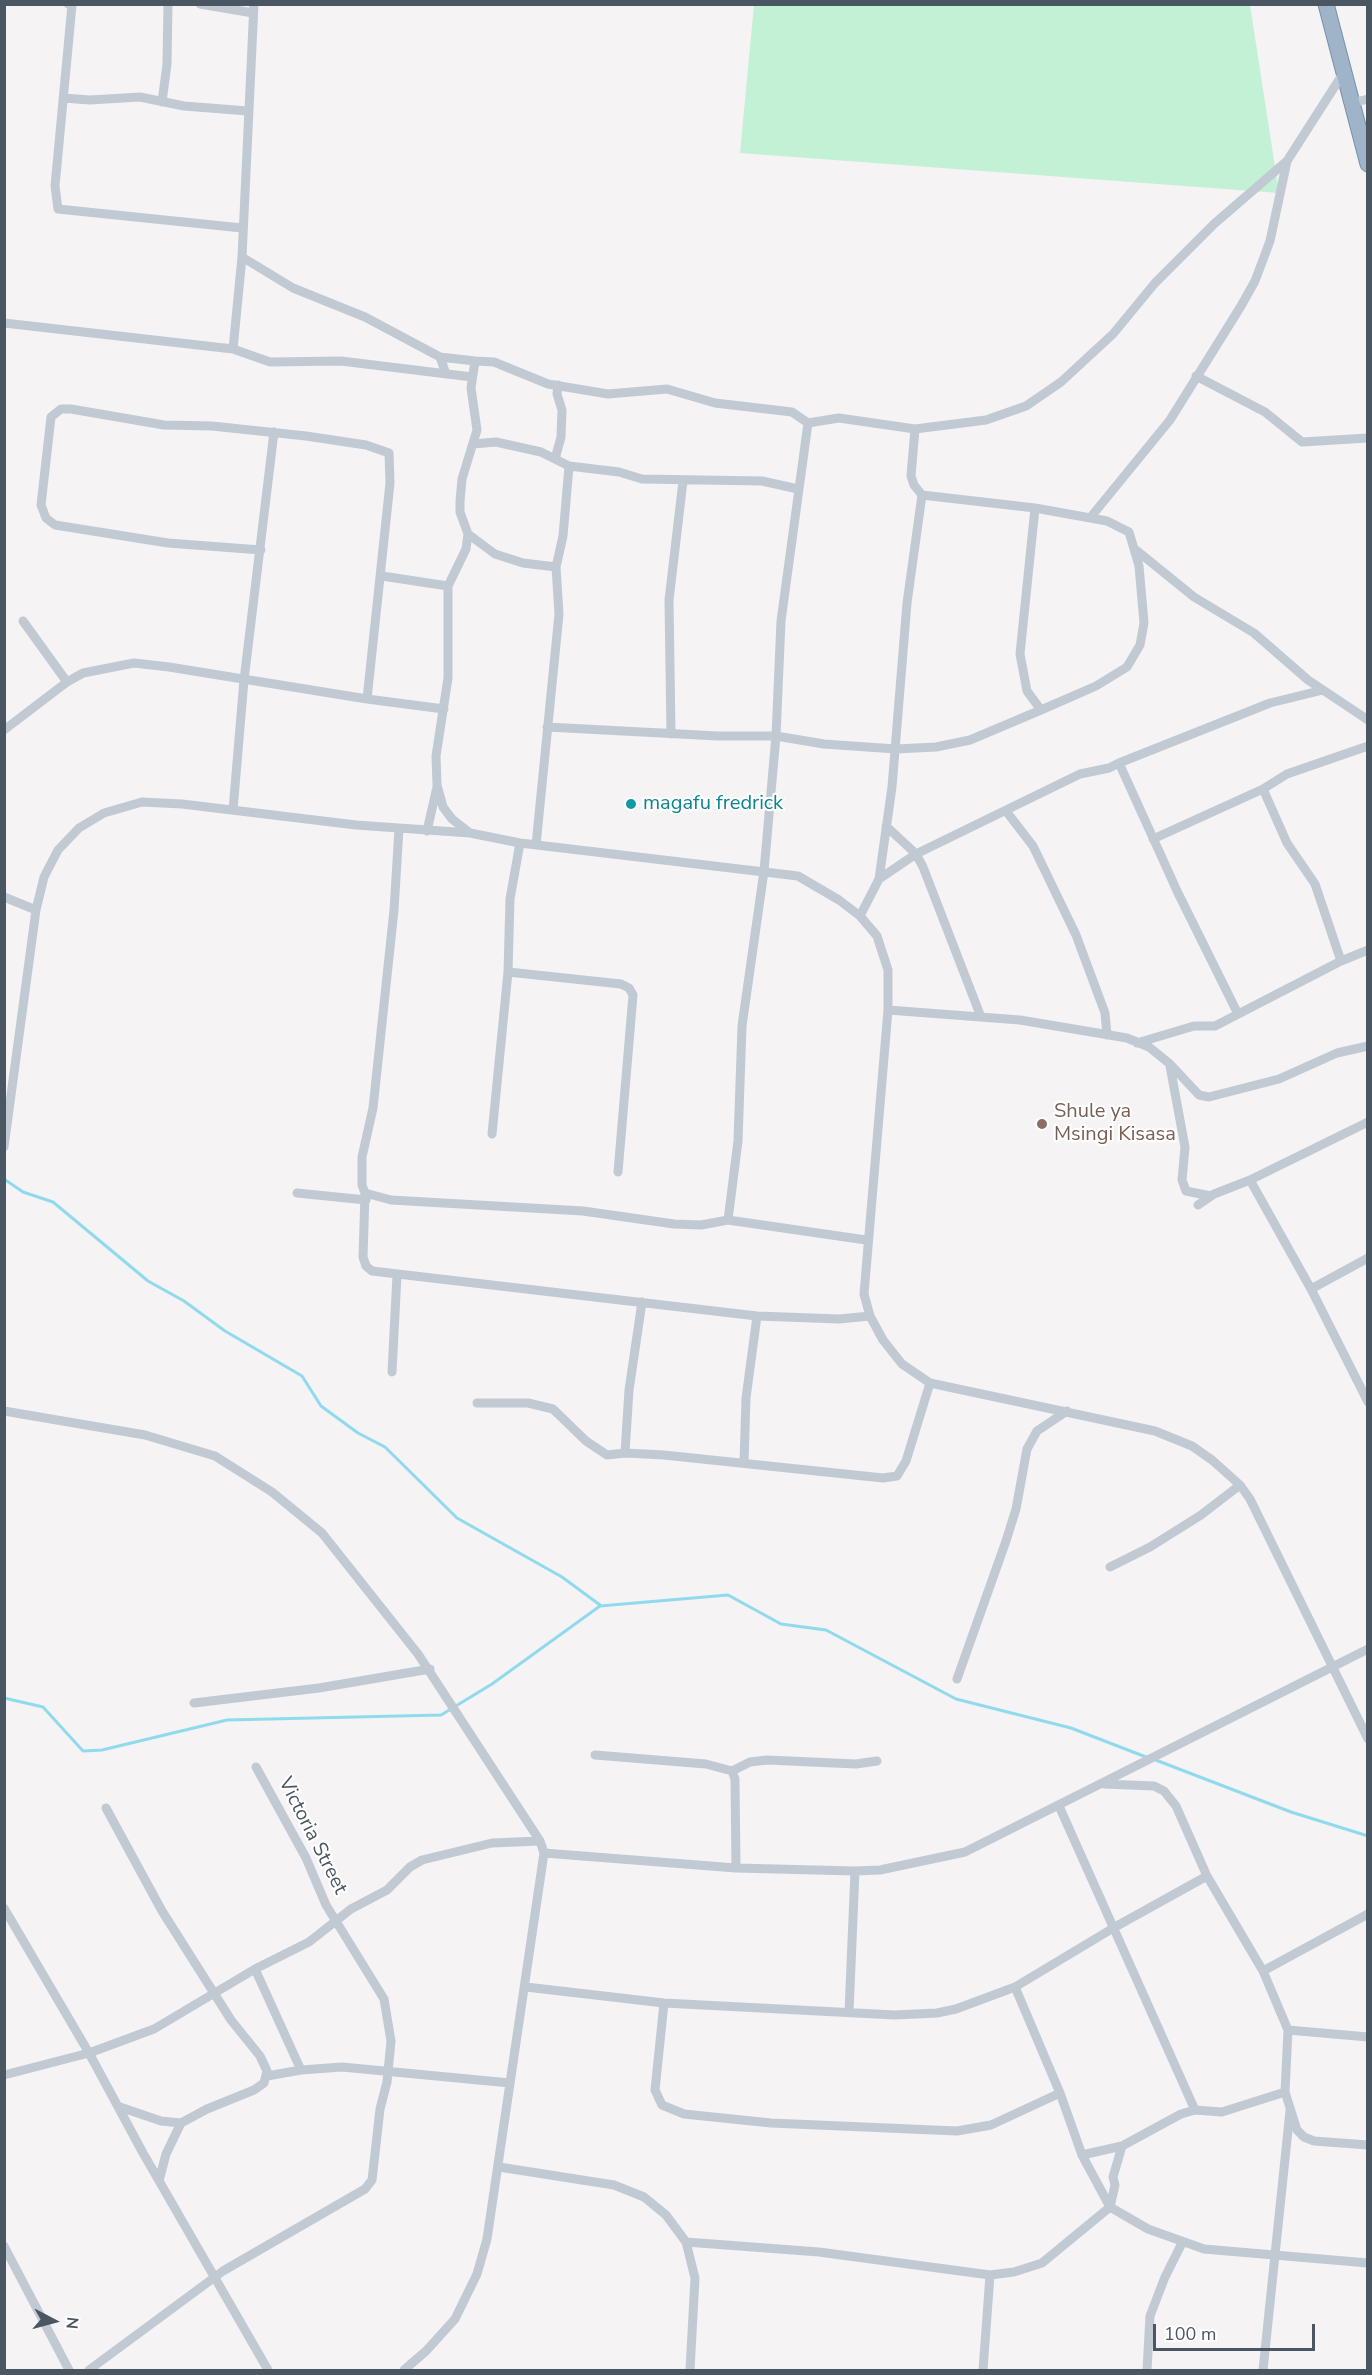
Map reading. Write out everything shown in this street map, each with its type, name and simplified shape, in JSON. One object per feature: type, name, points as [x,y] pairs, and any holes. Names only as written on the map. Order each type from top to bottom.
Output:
[{"type":"highway","points":[[1326,4],[1345,72],[1360,101],[1368,164]]},
{"type":"street","points":[[68,4],[72,5],[55,186],[58,209],[242,228]]},
{"type":"street","points":[[162,102],[167,64],[168,4]]},
{"type":"street","points":[[200,4],[253,9],[242,257],[233,349]]},
{"type":"street","points":[[242,257],[293,288],[365,317],[440,357],[494,362],[558,385],[608,394],[667,389],[715,402],[792,412],[808,423],[839,418],[915,429],[986,420],[1026,406],[1061,382],[1113,334],[1155,283],[1214,224],[1287,161],[1345,72]]},
{"type":"street","points":[[63,98],[90,100],[140,97],[162,102],[248,111]]},
{"type":"street","points":[[1090,518],[1165,427],[1241,306],[1263,262],[1276,218],[1287,161]]},
{"type":"street","points":[[4,323],[233,349],[270,362],[341,361],[472,377]]},
{"type":"street","points":[[440,357],[441,366],[446,374]]},
{"type":"street","points":[[470,833],[443,807],[437,784],[436,756],[448,678],[448,586],[466,549],[468,534],[460,512],[460,501],[462,479],[473,444],[477,421],[471,388],[474,361]]},
{"type":"street","points":[[1196,376],[1265,412],[1302,442],[1368,438]]},
{"type":"street","points":[[555,459],[561,437],[562,410],[557,394],[558,385]]},
{"type":"street","points":[[261,550],[168,543],[55,525],[46,518],[41,505],[51,417],[61,409],[164,425],[212,426],[274,432],[366,445],[389,453],[390,483],[367,699]]},
{"type":"street","points":[[728,1220],[738,1141],[742,1026],[764,871],[776,736],[781,621],[795,535],[798,489],[808,423]]},
{"type":"street","points":[[860,916],[879,879],[896,749],[907,603],[922,495],[911,476],[915,429]]},
{"type":"street","points":[[233,810],[244,680],[274,432]]},
{"type":"street","points":[[473,444],[496,442],[541,452],[569,466],[619,472],[642,479],[762,482],[798,489]]},
{"type":"street","points":[[537,845],[559,614],[556,567],[564,536],[569,466]]},
{"type":"street","points":[[671,734],[669,600],[683,480]]},
{"type":"street","points":[[547,727],[671,734],[776,736],[824,744],[896,749],[936,747],[970,740],[1041,711],[1115,676],[1127,667],[1135,654],[1144,624],[1136,550],[1131,535],[1125,529],[1090,518],[1035,508],[922,495]]},
{"type":"street","points":[[1035,508],[1020,654],[1027,691],[1041,711]]},
{"type":"street","points":[[468,534],[495,554],[523,563],[556,567]]},
{"type":"street","points":[[1136,550],[1194,597],[1254,633],[1283,660],[1368,720]]},
{"type":"street","points":[[381,576],[448,586]]},
{"type":"street","points":[[23,621],[67,682]]},
{"type":"street","points":[[4,730],[67,682],[83,673],[134,663],[444,709]]},
{"type":"street","points":[[879,879],[916,854],[1080,774],[1109,768],[1270,703],[1323,690]]},
{"type":"street","points":[[1153,839],[1263,789],[1302,767],[1368,746]]},
{"type":"street","points":[[1119,763],[1153,839],[1237,1012]]},
{"type":"street","points":[[427,831],[437,784]]},
{"type":"street","points":[[1263,789],[1287,843],[1315,884],[1341,961]]},
{"type":"street","points":[[4,1147],[36,910],[44,877],[58,850],[79,828],[104,813],[142,802],[233,810],[399,829],[470,833],[520,843],[798,876],[839,900],[860,916],[877,936],[888,970],[888,1010],[866,1240],[864,1294],[870,1316],[902,1364],[930,1383],[1144,1428],[1178,1439],[1212,1460],[1240,1485],[1285,1566],[1368,1739]]},
{"type":"street","points":[[1006,811],[1033,846],[1076,935],[1105,1013],[1107,1035]]},
{"type":"street","points":[[886,826],[916,854],[981,1017]]},
{"type":"street","points":[[399,829],[394,910],[374,1097],[362,1157],[362,1185],[366,1197],[363,1257],[366,1266],[372,1271],[397,1275],[757,1316],[839,1319],[870,1316]]},
{"type":"street","points":[[492,1134],[508,972],[510,898],[520,843]]},
{"type":"street","points":[[4,897],[36,910]]},
{"type":"street","points":[[1137,1043],[1194,1026],[1215,1026],[1237,1012],[1368,950]]},
{"type":"street","points":[[508,972],[621,984],[629,988],[633,995],[618,1172]]},
{"type":"street","points":[[888,1010],[1020,1020],[1107,1035],[1137,1043],[1149,1047],[1170,1064],[1198,1095],[1209,1097],[1279,1079],[1337,1053],[1368,1046]]},
{"type":"street","points":[[1170,1064],[1185,1147],[1182,1180],[1186,1191],[1211,1196]]},
{"type":"street","points":[[1198,1205],[1211,1196],[1250,1180],[1368,1122]]},
{"type":"street","points":[[1250,1180],[1365,1389],[1368,1402]]},
{"type":"street","points":[[297,1193],[583,1211],[674,1224],[701,1225],[728,1220],[866,1240]]},
{"type":"street","points":[[1311,1288],[1368,1258]]},
{"type":"street","points":[[392,1372],[397,1275]]},
{"type":"street","points":[[625,1453],[629,1390],[642,1302]]},
{"type":"street","points":[[744,1463],[746,1398],[757,1316]]},
{"type":"street","points":[[477,1403],[528,1403],[553,1409],[607,1455],[625,1453],[883,1478],[897,1476],[906,1461],[930,1383]]},
{"type":"street","points":[[4,1411],[145,1435],[215,1456],[272,1492],[322,1533],[430,1669],[540,1841],[544,1852],[526,1987],[487,2239],[477,2274],[455,2319],[426,2352],[404,2370]]},
{"type":"street","points":[[957,1679],[1016,1509],[1027,1449],[1037,1431],[1067,1411]]},
{"type":"street","points":[[1110,1567],[1150,1547],[1201,1515],[1240,1485]]},
{"type":"street","points":[[544,1852],[736,1868],[855,1872],[880,1870],[965,1852],[1102,1784],[1159,1752],[1368,1649]]},
{"type":"street","points":[[194,1703],[319,1689],[430,1669]]},
{"type":"street","points":[[596,1755],[718,1765],[732,1771],[735,1779],[736,1868]]},
{"type":"street","points":[[732,1771],[750,1762],[767,1760],[837,1764],[877,1761]]},
{"type":"street","name":"Victoria Street","points":[[89,2370],[216,2277],[290,2229],[365,2188],[374,2171],[380,2109],[388,2071],[390,2024],[384,1999],[336,1921],[306,1857],[256,1767]]},
{"type":"street","points":[[1102,1784],[1145,1785],[1164,1791],[1176,1806],[1207,1876],[1263,1971],[1288,2030],[1285,2092],[1297,2130],[1304,2137],[1314,2141],[1368,2145]]},
{"type":"street","points":[[1059,1806],[1195,2110]]},
{"type":"street","points":[[106,1808],[162,1911],[231,2020],[260,2056],[267,2076],[264,2083],[255,2090],[207,2109],[181,2123],[161,2121],[120,2107]]},
{"type":"street","points":[[4,2075],[89,2053],[154,2029],[255,1969],[309,1942],[351,1909],[387,1890],[410,1867],[422,1860],[492,1843],[540,1841]]},
{"type":"street","points":[[849,2012],[855,1872]]},
{"type":"street","points":[[526,1987],[664,2003],[849,2012],[937,2013],[956,2009],[1015,1987],[1115,1927],[1207,1876]]},
{"type":"street","points":[[4,1908],[120,2107],[159,2181],[268,2370]]},
{"type":"street","points":[[1263,1971],[1368,1914]]},
{"type":"street","points":[[255,1969],[301,2070]]},
{"type":"street","points":[[1015,1987],[1060,2093],[1082,2155],[1110,2207],[1148,2229],[1204,2249],[1368,2263]]},
{"type":"street","points":[[664,2003],[655,2090],[662,2105],[684,2114],[771,2123],[957,2131],[991,2124],[1060,2093]]},
{"type":"street","points":[[1288,2030],[1368,2037]]},
{"type":"street","points":[[267,2076],[301,2070],[342,2067],[510,2083]]},
{"type":"street","points":[[1082,2155],[1122,2146],[1181,2114],[1195,2110],[1222,2112],[1285,2092]]},
{"type":"street","points":[[1263,2370],[1291,2106]]},
{"type":"street","points":[[159,2181],[166,2154],[181,2123]]},
{"type":"street","points":[[686,2242],[819,2252],[990,2275],[1014,2272],[1042,2263],[1110,2207],[1116,2185],[1113,2177],[1122,2146]]},
{"type":"street","points":[[499,2167],[614,2185],[653,2203],[678,2229],[686,2242],[695,2278],[696,2298],[690,2370]]},
{"type":"street","points":[[1147,2370],[1150,2316],[1161,2285],[1182,2243]]},
{"type":"street","points":[[4,2246],[69,2370]]},
{"type":"street","points":[[983,2370],[990,2275]]},
{"type":"green space","points":[[754,5],[1250,5],[1279,193],[740,153]]},
{"type":"waterway","points":[[4,1179],[23,1192],[53,1202],[148,1281],[184,1301],[225,1331],[302,1376],[321,1406],[358,1433],[385,1447],[457,1518],[562,1577],[600,1605]]},
{"type":"waterway","points":[[4,1698],[43,1707],[83,1751],[102,1750],[227,1720],[441,1715],[492,1684],[600,1606],[728,1595],[781,1624],[826,1630],[956,1699],[1071,1728],[1146,1757]]},
{"type":"waterway","points":[[1153,1759],[1291,1812],[1368,1836]]},
{"type":"place","name":"magafu fredrick","points":[[631,804]]},
{"type":"place","name":"Shule ya Msingi Kisasa","points":[[1042,1124]]}]
